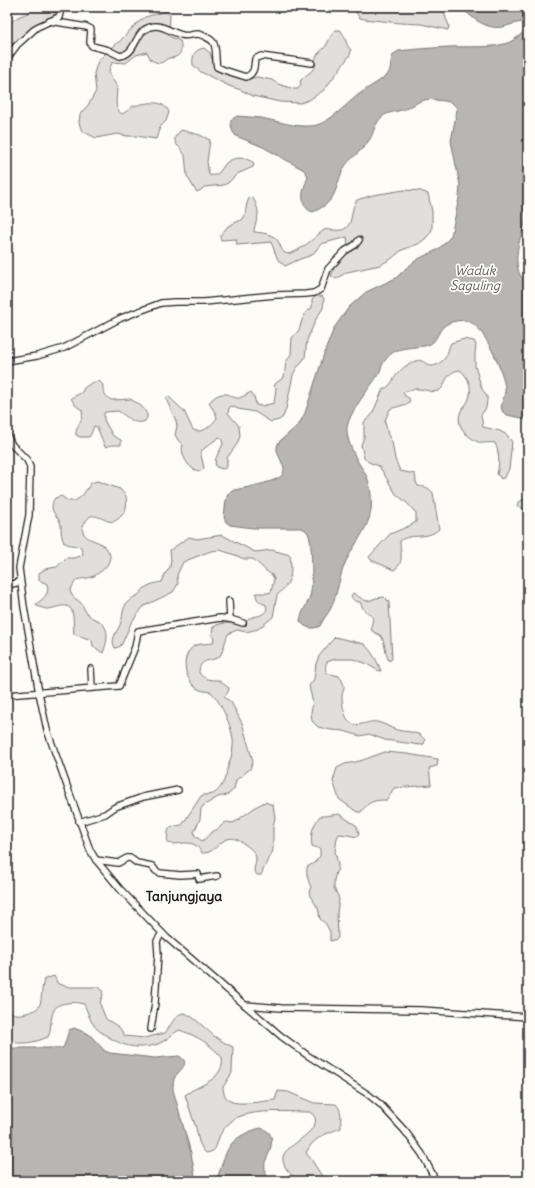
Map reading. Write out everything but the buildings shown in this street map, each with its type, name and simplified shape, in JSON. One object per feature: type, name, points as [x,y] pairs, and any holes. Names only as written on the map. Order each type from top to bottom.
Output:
[{"type":"street","points":[[7,66],[11,53],[17,45],[37,28],[59,17],[60,12],[57,7]]},
{"type":"street","points":[[50,21],[88,27],[91,29],[90,43],[92,46],[108,50],[120,56],[130,52],[140,34],[151,27],[161,26],[181,35],[199,34],[214,43],[218,66],[224,70],[246,77],[254,70],[255,59],[261,56],[312,63]]},
{"type":"street","points":[[7,361],[37,356],[64,348],[121,318],[161,304],[314,293],[320,289],[328,269],[345,251],[355,245],[359,240]]},
{"type":"street","points":[[7,435],[12,445],[27,460],[30,467],[29,515],[19,568],[20,582],[39,693],[47,730],[90,850],[96,860],[120,889],[162,933],[281,1036],[307,1055],[369,1095],[381,1105],[405,1131],[422,1154],[436,1181]]},
{"type":"street","points":[[7,583],[12,584],[20,582]]},
{"type":"street","points":[[229,601],[230,618]]},
{"type":"street","points":[[7,695],[119,686],[134,647],[138,632],[216,618],[230,618],[243,623]]},
{"type":"street","points":[[91,669],[92,687]]},
{"type":"street","points":[[79,822],[105,814],[115,808],[143,797],[178,790]]},
{"type":"street","points":[[96,860],[118,863],[130,858],[137,863],[152,866],[160,873],[180,876],[198,874],[200,879],[217,876]]},
{"type":"street","points":[[151,1029],[158,954],[157,941],[162,933]]},
{"type":"street","points":[[246,1005],[281,1008],[421,1010],[528,1017]]},
{"type":"shaded area","points":[[33,7],[53,7],[54,13],[52,18],[33,28],[11,46],[7,56],[6,38],[10,24],[20,16],[31,11]]},
{"type":"shaded area","points":[[352,7],[441,7],[449,26],[448,30],[421,24],[364,19],[360,18]]},
{"type":"shaded area","points":[[167,12],[170,15],[169,36],[180,41],[180,53],[177,56],[168,58],[162,63],[158,63],[151,60],[147,52],[136,55],[126,63],[113,62],[109,71],[117,88],[116,106],[122,114],[133,106],[146,103],[157,103],[167,108],[169,112],[166,121],[160,127],[156,139],[117,134],[96,138],[82,131],[79,123],[80,114],[89,104],[96,91],[94,73],[98,61],[145,17]]},
{"type":"shaded area","points":[[336,30],[340,30],[342,32],[351,50],[350,55],[324,90],[309,100],[300,103],[280,102],[253,96],[201,72],[193,65],[194,54],[198,50],[204,48],[210,53],[215,68],[249,79],[257,77],[272,80],[278,84],[298,89],[301,85],[300,81],[315,67],[316,57],[325,47]]},
{"type":"shaded area","points":[[181,130],[200,135],[210,140],[207,162],[209,175],[217,174],[226,163],[236,158],[251,161],[254,163],[253,167],[237,174],[224,185],[204,187],[197,192],[187,176],[185,155],[175,141],[175,137]]},
{"type":"shaded area","points":[[404,190],[421,191],[428,194],[432,211],[431,232],[418,244],[402,250],[391,259],[380,265],[347,272],[336,279],[331,276],[335,265],[349,252],[347,237],[321,244],[312,255],[285,266],[278,260],[271,242],[237,245],[236,239],[221,240],[220,236],[228,226],[243,219],[249,198],[252,197],[258,210],[254,232],[273,236],[278,241],[283,251],[289,254],[303,247],[324,230],[341,230],[346,228],[350,222],[353,207],[357,200],[373,195]]},
{"type":"shaded area","points":[[316,296],[322,296],[324,299],[323,308],[316,319],[307,340],[305,357],[293,375],[283,417],[279,420],[271,422],[255,412],[238,409],[232,406],[229,408],[228,413],[239,426],[240,436],[237,444],[227,458],[227,467],[223,469],[216,467],[215,464],[216,458],[223,444],[219,437],[201,451],[204,468],[201,471],[193,469],[186,461],[182,451],[183,445],[175,435],[177,426],[166,399],[168,396],[184,411],[193,430],[197,431],[204,430],[217,418],[209,403],[218,395],[228,394],[239,398],[251,392],[254,396],[256,405],[262,406],[274,403],[276,388],[274,386],[284,377],[286,362],[291,354],[292,338],[299,330],[307,311],[312,308],[312,300]]},
{"type":"shaded area","points":[[464,339],[474,341],[476,345],[475,366],[482,389],[487,396],[486,408],[481,415],[483,427],[500,431],[507,435],[512,442],[509,469],[505,477],[501,479],[497,474],[499,458],[495,443],[482,443],[476,441],[462,429],[459,420],[460,414],[470,397],[470,384],[460,370],[451,374],[443,387],[438,391],[433,392],[421,389],[412,389],[403,392],[410,401],[407,404],[390,409],[385,422],[388,435],[392,442],[395,459],[400,471],[415,474],[418,486],[428,488],[433,493],[439,529],[429,535],[404,538],[400,541],[401,561],[394,570],[371,560],[369,557],[390,534],[416,522],[416,513],[396,494],[379,466],[367,461],[364,458],[361,445],[364,437],[364,422],[371,416],[383,389],[390,384],[403,368],[419,360],[433,366],[436,365],[447,355],[451,343]]},
{"type":"shaded area","points":[[99,381],[103,385],[104,392],[109,399],[131,399],[145,410],[147,415],[145,421],[137,422],[131,420],[118,411],[105,412],[104,420],[113,436],[121,440],[121,445],[105,447],[97,427],[94,426],[89,437],[80,437],[76,435],[83,413],[82,410],[75,405],[71,398],[82,392],[84,388],[91,383]]},
{"type":"shaded area","points":[[97,481],[120,489],[126,496],[126,509],[118,519],[114,521],[90,516],[83,526],[83,532],[85,535],[104,546],[107,549],[110,559],[105,568],[94,576],[76,580],[70,591],[80,602],[87,614],[103,624],[107,632],[107,640],[103,653],[93,646],[92,640],[74,634],[73,613],[70,608],[67,606],[60,606],[46,609],[37,606],[36,604],[44,598],[48,590],[47,584],[39,580],[39,573],[45,569],[57,567],[66,558],[74,558],[83,555],[81,547],[64,542],[61,532],[61,525],[52,508],[52,504],[55,498],[61,496],[68,501],[75,501],[82,496],[91,483]]},
{"type":"shaded area","points":[[528,498],[528,508],[525,509],[517,506],[518,502]]},
{"type":"shaded area","points":[[222,535],[255,552],[272,550],[290,555],[290,577],[286,586],[277,595],[273,617],[258,629],[246,632],[237,630],[228,634],[220,656],[201,664],[199,673],[208,679],[218,680],[229,688],[224,697],[231,702],[242,723],[253,761],[250,769],[236,780],[234,789],[230,793],[218,797],[203,806],[201,809],[200,819],[194,832],[195,836],[202,841],[224,823],[235,822],[257,806],[265,802],[273,805],[275,818],[273,826],[273,849],[261,875],[257,875],[254,871],[256,856],[253,851],[236,839],[230,838],[225,840],[213,850],[202,853],[195,845],[192,844],[168,843],[167,837],[170,827],[182,825],[201,796],[213,794],[221,787],[226,777],[233,749],[230,725],[219,703],[211,692],[196,688],[186,673],[185,661],[187,655],[196,645],[213,643],[213,627],[227,623],[242,626],[250,618],[264,613],[267,609],[266,605],[258,600],[256,593],[271,592],[274,579],[272,575],[253,559],[244,559],[220,550],[211,551],[183,562],[177,575],[178,584],[173,592],[144,606],[131,623],[122,644],[115,648],[113,642],[126,604],[147,587],[162,582],[170,567],[170,550],[189,537],[197,539]]},
{"type":"shaded area","points":[[353,593],[368,601],[384,597],[389,602],[392,659],[389,661],[382,638],[380,635],[372,631],[371,627],[373,619],[371,615],[364,610],[360,602],[353,599],[351,596]]},
{"type":"shaded area","points":[[335,637],[364,644],[374,656],[381,671],[353,659],[335,659],[327,662],[327,673],[339,676],[344,684],[342,702],[344,712],[348,720],[354,724],[377,722],[397,730],[416,733],[425,740],[424,744],[420,745],[385,740],[369,734],[360,736],[344,731],[318,727],[312,721],[311,712],[313,703],[309,686],[314,679],[316,664],[319,656]]},
{"type":"shaded area","points":[[385,752],[438,759],[437,766],[429,768],[431,785],[394,788],[387,800],[372,802],[361,812],[357,812],[339,799],[333,781],[337,768],[345,764],[360,761]]},
{"type":"shaded area","points":[[339,814],[357,826],[359,834],[357,837],[339,834],[337,838],[335,852],[338,869],[334,880],[334,888],[339,900],[337,912],[338,937],[337,939],[330,941],[330,932],[326,924],[320,919],[318,908],[310,896],[309,892],[311,887],[307,867],[314,863],[320,856],[320,849],[312,846],[311,842],[313,830],[320,816]]},
{"type":"shaded area","points":[[54,976],[58,984],[70,987],[99,987],[102,990],[103,996],[100,1004],[106,1019],[119,1027],[125,1036],[144,1038],[165,1033],[178,1015],[184,1013],[190,1016],[214,1036],[233,1047],[232,1073],[223,1087],[225,1095],[230,1101],[245,1103],[275,1100],[278,1091],[288,1092],[314,1103],[336,1104],[340,1110],[341,1128],[325,1134],[316,1140],[312,1143],[306,1153],[325,1181],[299,1180],[288,1171],[283,1163],[284,1154],[312,1129],[315,1123],[315,1117],[310,1112],[283,1111],[246,1114],[235,1118],[222,1131],[214,1150],[206,1153],[203,1150],[199,1142],[185,1095],[207,1083],[218,1074],[221,1069],[222,1058],[210,1046],[199,1038],[190,1034],[179,1030],[164,1041],[151,1046],[138,1047],[125,1045],[113,1040],[96,1028],[90,1019],[84,1004],[70,1003],[62,1004],[55,1009],[48,1037],[28,1043],[7,1041],[7,1008],[11,1012],[17,1014],[35,1010],[39,1007],[44,980]]},
{"type":"shaded area","points":[[380,1176],[399,1178],[404,1181],[367,1181]]},
{"type":"water","name":"Waduk Saguling","points":[[461,7],[528,7],[528,217],[518,246],[517,261],[520,275],[528,285],[528,423],[521,418],[507,415],[503,412],[501,407],[505,389],[498,363],[483,335],[469,321],[461,320],[449,323],[440,330],[433,342],[429,345],[397,350],[391,354],[356,407],[347,427],[350,446],[356,459],[366,474],[368,481],[371,493],[370,517],[346,561],[331,608],[320,626],[309,628],[300,621],[311,592],[312,571],[310,538],[308,533],[301,528],[253,528],[230,525],[226,522],[224,517],[226,500],[228,494],[234,490],[274,480],[279,478],[284,472],[284,467],[277,448],[279,442],[299,424],[305,413],[334,328],[349,307],[366,292],[396,278],[418,259],[437,250],[451,236],[459,198],[460,185],[451,141],[457,109],[454,104],[448,102],[427,100],[385,115],[378,122],[370,139],[345,166],[332,198],[328,203],[313,212],[307,209],[303,199],[303,192],[308,176],[304,170],[263,147],[236,136],[232,130],[231,120],[237,116],[261,118],[298,126],[310,126],[323,123],[358,95],[386,76],[389,73],[393,56],[399,51],[448,47],[497,46],[512,41],[527,28],[525,22],[503,27],[491,27],[475,19]]},
{"type":"water","points":[[74,1028],[89,1034],[105,1051],[110,1053],[155,1058],[179,1056],[183,1059],[185,1064],[174,1078],[173,1090],[191,1153],[195,1181],[7,1181],[7,1048],[62,1048],[69,1030]]},
{"type":"water","points":[[260,1128],[265,1129],[270,1134],[272,1141],[269,1154],[265,1162],[265,1172],[268,1181],[216,1181],[229,1147],[233,1142],[248,1132]]},
{"type":"district","name":"Tanjungjaya","points":[[184,896]]}]
